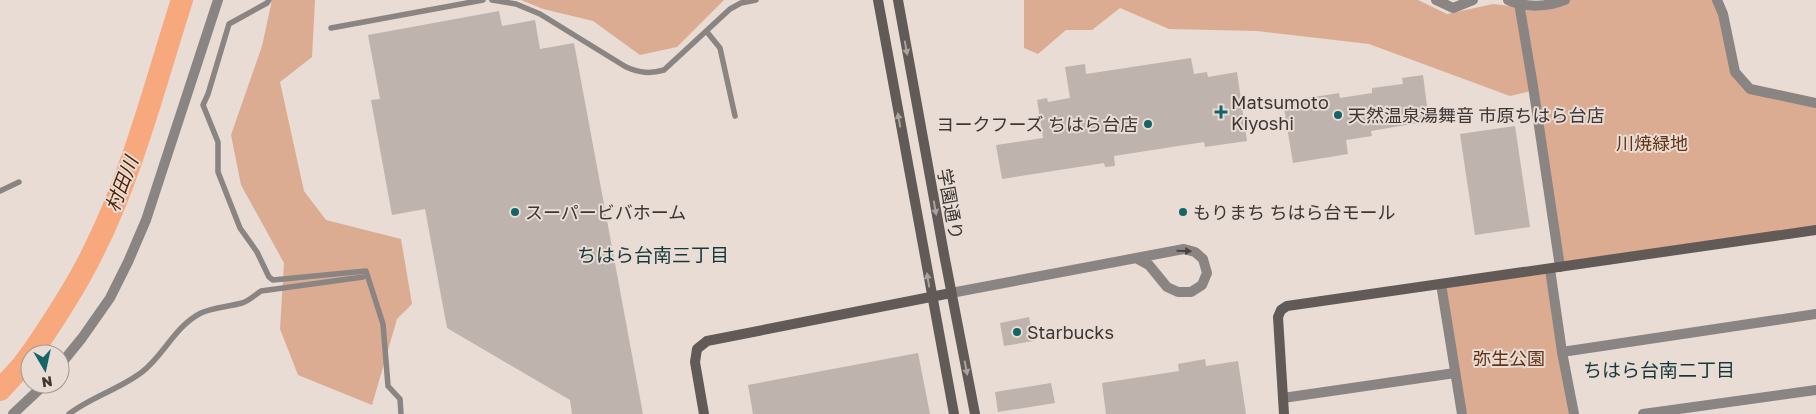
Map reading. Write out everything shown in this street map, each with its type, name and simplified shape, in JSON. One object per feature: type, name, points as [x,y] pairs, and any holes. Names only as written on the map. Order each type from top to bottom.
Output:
[{"type":"street","points":[[70,353],[110,298],[146,220],[218,0]]},
{"type":"street","name":"学園通り","points":[[878,0],[954,414]]},
{"type":"street","name":"学園通り","points":[[898,0],[975,414]]},
{"type":"street","points":[[1436,0],[1453,8],[1473,0]]},
{"type":"street","points":[[1508,0],[1537,5],[1554,5],[1565,0]]},
{"type":"street","points":[[1717,0],[1723,14],[1735,72],[1742,82],[1750,89],[1816,103]]},
{"type":"street","points":[[1519,3],[1533,86],[1555,268],[1562,352],[1574,414]]},
{"type":"street","points":[[1284,414],[1278,317],[1281,310],[1287,306],[1816,230]]},
{"type":"street","points":[[704,414],[695,362],[697,349],[706,341],[932,298],[1136,258],[1184,249],[1195,252],[1203,259],[1207,273],[1202,285],[1191,292],[1178,292],[1167,286],[1149,265],[1136,258]]},
{"type":"street","points":[[1441,284],[1462,414]]},
{"type":"street","points":[[1562,352],[1816,314]]},
{"type":"street","points":[[1283,398],[1456,373]]},
{"type":"street","points":[[1643,414],[1816,390]]},
{"type":"street","points":[[13,414],[34,394]]},
{"type":"lane","points":[[269,0],[267,3],[229,24],[203,105],[218,142],[218,172],[240,228],[257,252],[269,277],[273,280],[366,271],[383,324],[388,386],[400,399],[401,414]]},
{"type":"lane","points":[[331,28],[483,0]]},
{"type":"lane","points":[[492,0],[516,4],[540,14],[626,67],[638,72],[650,73],[664,70],[730,9],[741,3],[756,0]]},
{"type":"lane","points":[[706,32],[720,48],[734,116]]},
{"type":"lane","points":[[0,192],[19,182]]},
{"type":"lane","points":[[69,414],[141,373],[154,362],[178,331],[201,313],[218,307],[241,304],[249,301],[261,291],[268,289],[363,277]]},
{"type":"green space","points":[[272,0],[315,0],[312,57],[280,82],[304,191],[326,220],[401,239],[412,304],[397,319],[372,405],[298,375],[280,329],[284,263],[241,185],[231,135],[262,46]]},
{"type":"green space","points":[[521,0],[724,0],[677,47],[640,55],[593,21],[543,9]]},
{"type":"green space","name":"川焼緑地","points":[[1024,0],[1418,0],[1447,14],[1493,4],[1519,7],[1565,0],[1715,0],[1735,72],[1750,89],[1816,103],[1816,230],[1560,267],[1532,91],[1510,96],[1369,44],[1257,31],[1169,29],[1120,8],[1092,30],[1066,30],[1038,54],[1024,48]]},
{"type":"green space","name":"弥生公園","points":[[1550,269],[1574,414],[1462,414],[1441,284]]},
{"type":"building","name":"スーパービバホーム","points":[[499,11],[502,26],[535,20],[540,49],[574,43],[643,414],[572,414],[570,400],[447,328],[425,209],[392,215],[371,100],[380,99],[368,35]]},
{"type":"building","points":[[1191,58],[1194,74],[1207,72],[1208,77],[1237,72],[1247,141],[1205,147],[1204,142],[1114,156],[1115,166],[1105,167],[1104,163],[1002,179],[996,145],[1043,138],[1037,100],[1047,98],[1048,102],[1070,98],[1065,67],[1085,64],[1086,74]]},
{"type":"building","name":"天然温泉湯舞音 市原ちはら台店","points":[[1423,75],[1429,121],[1371,131],[1372,136],[1346,140],[1348,154],[1293,163],[1283,102],[1339,93],[1340,98],[1372,93],[1372,88],[1403,84],[1402,78]]},
{"type":"building","points":[[1515,126],[1530,227],[1475,235],[1460,134]]},
{"type":"building","name":"Starbucks","points":[[1029,317],[1034,341],[1004,346],[1000,323]]},
{"type":"building","points":[[918,353],[930,414],[753,414],[748,385]]},
{"type":"building","points":[[1205,359],[1206,366],[1238,361],[1246,414],[1106,414],[1102,383],[1179,371],[1178,364]]},
{"type":"building","points":[[1051,383],[1055,403],[998,412],[995,392]]},
{"type":"waterway","name":"村田川","points":[[38,344],[78,280],[106,224],[131,162],[182,0]]},
{"type":"waterway","name":"村田川","points":[[0,390],[20,368]]},
{"type":"place","name":"Matsumoto Kiyoshi","points":[[1221,112]]},
{"type":"place","name":"天然温泉湯舞音 市原ちはら台店","points":[[1338,115]]},
{"type":"place","name":"ヨークフーズ ちはら台店","points":[[1148,124]]},
{"type":"place","name":"スーパービバホーム","points":[[515,212]]},
{"type":"place","name":"もりまち ちはら台モール","points":[[1183,212]]},
{"type":"place","name":"Starbucks","points":[[1017,332]]},
{"type":"district","name":"ちはら台南三丁目","points":[[653,254]]},
{"type":"district","name":"ちはら台南二丁目","points":[[1659,369]]}]
